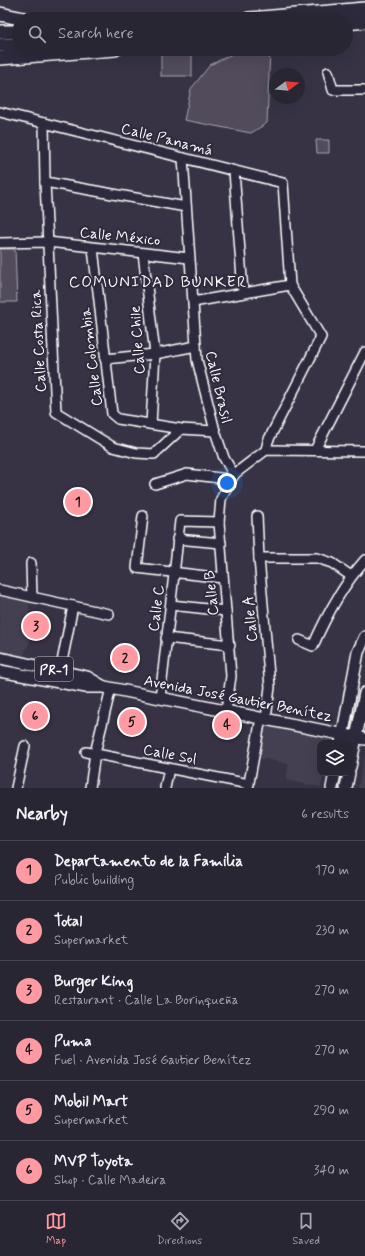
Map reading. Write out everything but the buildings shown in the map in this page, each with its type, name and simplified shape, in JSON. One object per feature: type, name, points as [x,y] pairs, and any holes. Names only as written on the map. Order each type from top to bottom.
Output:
[{"type":"highway","points":[[330,12],[365,9]]},
{"type":"highway","points":[[0,14],[12,16]]},
{"type":"highway","points":[[353,22],[365,21]]},
{"type":"highway","points":[[0,32],[12,32]]},
{"type":"highway","points":[[0,45],[12,45]]},
{"type":"highway","points":[[0,58],[26,56]]},
{"type":"main road","points":[[341,739],[358,652],[365,637]]},
{"type":"main road","name":"Avenida José Gautier Benítez","points":[[0,658],[87,677],[108,688]]},
{"type":"main road","name":"Avenida José Gautier Benítez","points":[[0,671],[86,687],[108,688],[264,718],[341,739],[360,738]]},
{"type":"main road","points":[[353,758],[360,738],[365,693]]},
{"type":"main road","points":[[332,788],[334,776]]},
{"type":"main road","points":[[346,788],[348,776]]},
{"type":"street","points":[[328,72],[333,90],[365,90]]},
{"type":"street","name":"Calle Panamá","points":[[0,112],[283,183],[290,285]]},
{"type":"street","name":"Calle Costa Rica","points":[[44,123],[45,182],[56,412],[113,447],[136,453],[154,454],[181,428]]},
{"type":"street","name":"Calle Brasil","points":[[183,158],[197,360],[215,431],[224,458],[234,475]]},
{"type":"street","points":[[234,171],[243,292]]},
{"type":"street","points":[[45,182],[186,207]]},
{"type":"street","name":"Calle México","points":[[0,243],[48,242],[189,258]]},
{"type":"street","name":"Calle Colombia","points":[[93,248],[112,414],[118,419],[151,424]]},
{"type":"street","name":"Calle Chile","points":[[143,253],[155,354],[151,424]]},
{"type":"street","points":[[193,302],[243,292],[290,285],[321,337],[268,441],[266,450]]},
{"type":"street","points":[[105,359],[155,354],[196,346]]},
{"type":"street","points":[[315,450],[365,352]]},
{"type":"street","points":[[151,424],[215,431]]},
{"type":"street","points":[[155,484],[187,474],[228,479],[266,450],[365,451]]},
{"type":"street","name":"Calle B","points":[[226,711],[231,676],[230,645],[219,522],[221,499],[234,475]]},
{"type":"street","points":[[143,516],[137,568],[223,578]]},
{"type":"street","name":"Calle A","points":[[249,786],[270,687],[257,516]]},
{"type":"street","name":"Calle C","points":[[160,698],[180,520],[219,522]]},
{"type":"street","points":[[177,539],[221,544]]},
{"type":"street","points":[[259,558],[317,558],[332,563],[351,576]]},
{"type":"street","points":[[299,640],[313,646],[329,610],[351,576],[365,560]]},
{"type":"street","points":[[31,563],[32,597]]},
{"type":"street","points":[[0,590],[109,614]]},
{"type":"street","points":[[171,605],[226,611]]},
{"type":"street","points":[[58,682],[73,606]]},
{"type":"street","points":[[166,638],[230,645]]},
{"type":"street","points":[[90,788],[90,752],[108,688]]},
{"type":"street","points":[[16,788],[25,746]]},
{"type":"street","name":"Calle Sol","points":[[90,752],[249,786]]},
{"type":"street","points":[[165,788],[169,768]]},
{"type":"shaded area","points":[[161,56],[192,56],[192,76],[161,76]]},
{"type":"shaded area","points":[[228,56],[270,56],[267,123],[251,133],[184,120],[191,89],[210,65]]},
{"type":"shaded area","points":[[316,140],[329,140],[329,153],[317,153]]},
{"type":"shaded area","points":[[0,249],[15,249],[17,302],[0,302]]},
{"type":"shaded area","points":[[0,593],[29,599],[30,641],[23,657],[0,652]]},
{"type":"shaded area","points":[[266,725],[328,738],[329,740],[317,740],[317,776],[323,776],[321,787],[286,780],[289,764],[255,757]]},
{"type":"shaded area","points":[[365,753],[365,788],[358,788]]},
{"type":"place","name":"Departamento de la Familia","points":[[78,502]]},
{"type":"place","name":"Burger King","points":[[36,626]]},
{"type":"place","name":"Total","points":[[125,658]]},
{"type":"place","name":"MVP Toyota","points":[[35,716]]},
{"type":"place","name":"Mobil Mart","points":[[132,722]]},
{"type":"place","name":"Puma","points":[[227,725]]},
{"type":"district","name":"COMUNIDAD BUNKER","points":[[158,281]]}]
